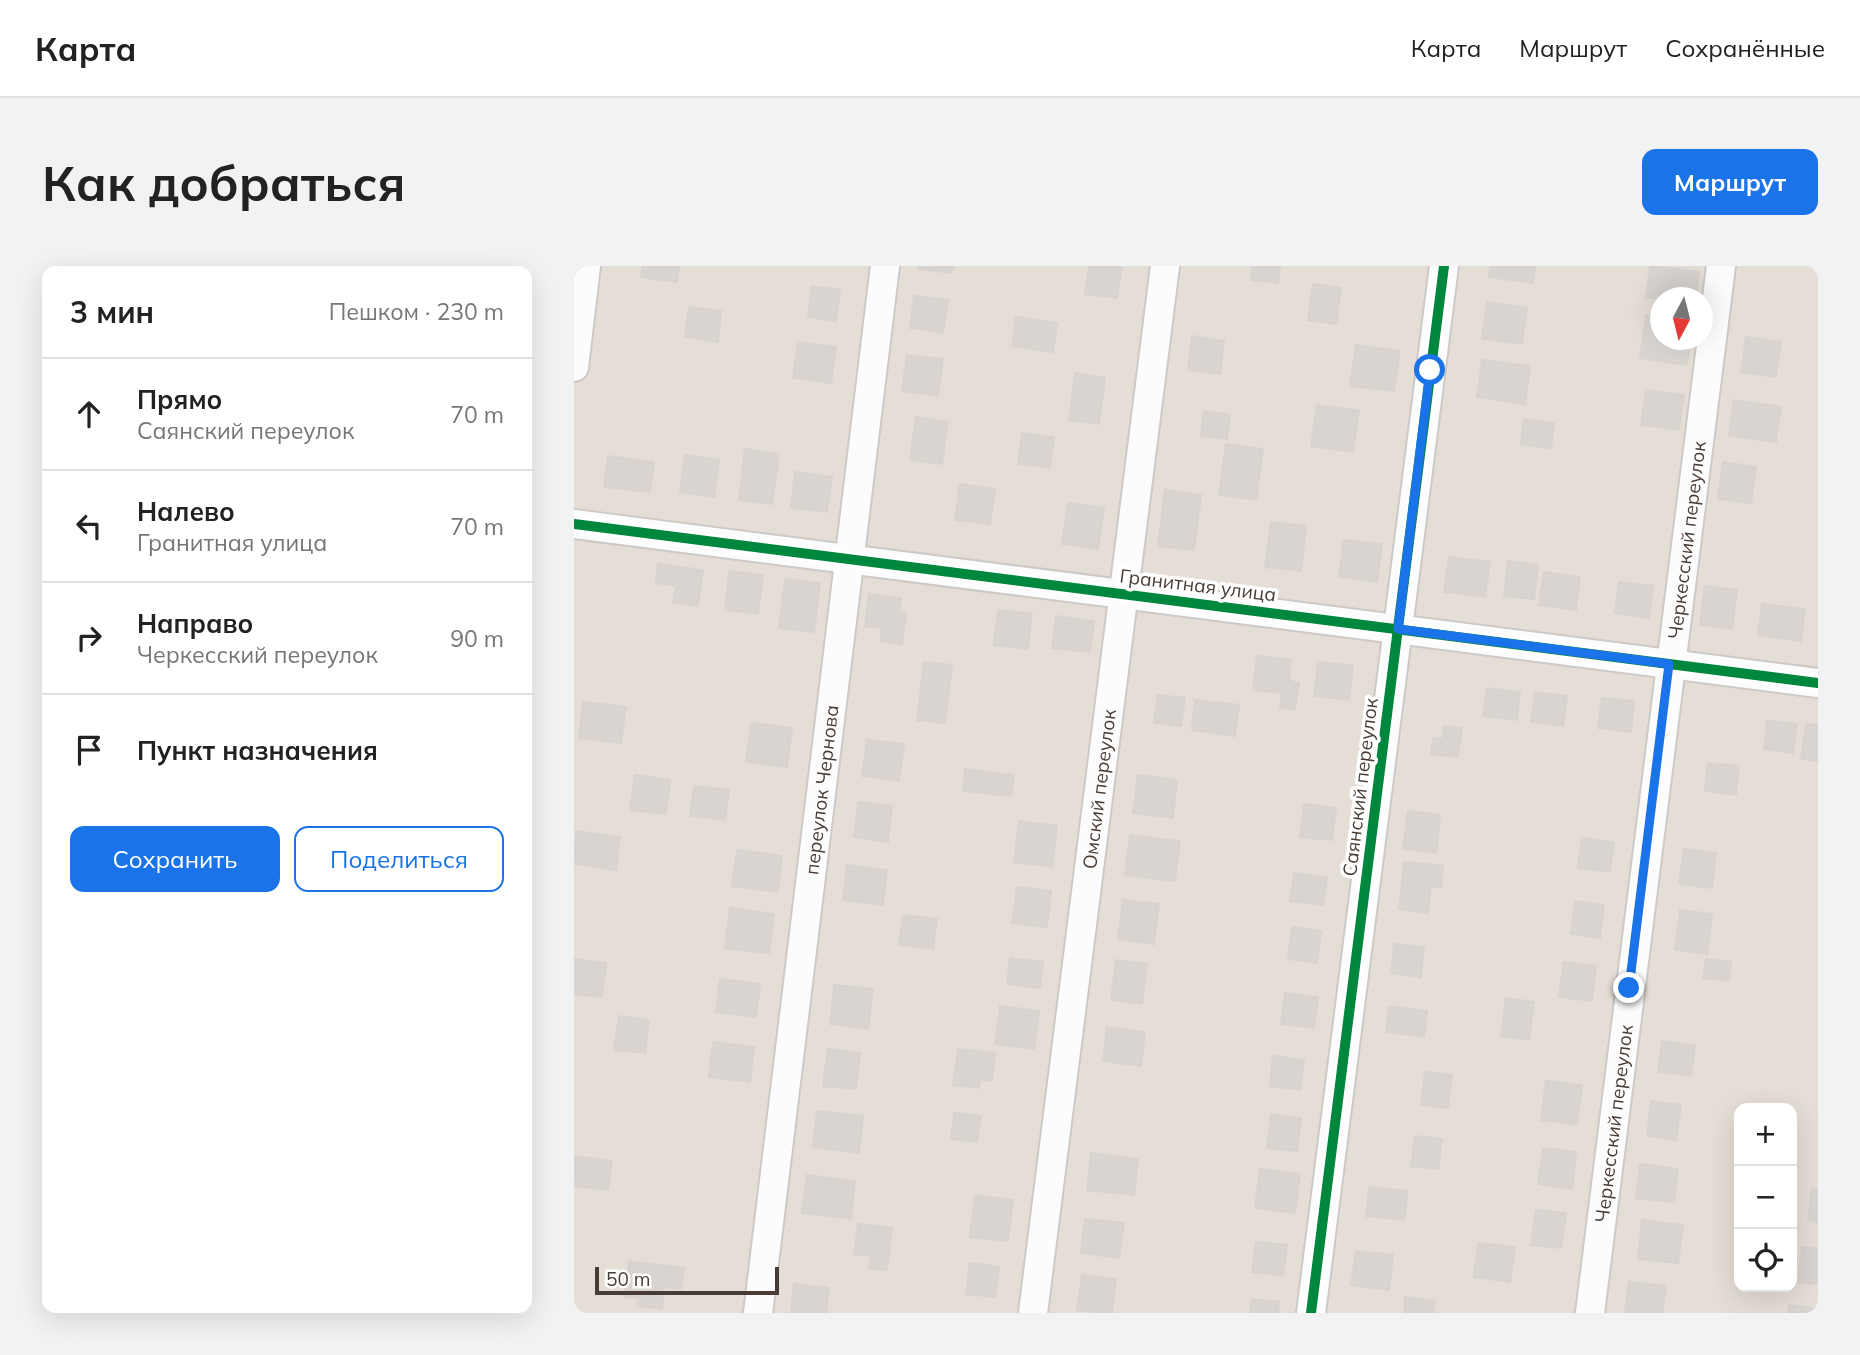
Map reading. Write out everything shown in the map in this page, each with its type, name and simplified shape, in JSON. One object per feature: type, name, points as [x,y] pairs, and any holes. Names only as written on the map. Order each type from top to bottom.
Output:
[{"type":"street","points":[[574,367],[586,266]]},
{"type":"street","name":"переулок Чернова","points":[[758,1313],[885,266]]},
{"type":"street","name":"Омский переулок","points":[[1033,1313],[1165,266]]},
{"type":"street","name":"Саянский переулок","points":[[1311,1313],[1444,266]]},
{"type":"street","name":"Черкесский переулок","points":[[1590,1313],[1669,664],[1721,266]]},
{"type":"street","name":"Гранитная улица","points":[[574,524],[1818,683]]},
{"type":"shaded area","points":[[574,266],[1818,266],[1818,1313],[574,1313]]},
{"type":"building","points":[[643,266],[679,266],[677,282],[641,277]]},
{"type":"building","points":[[919,266],[953,266],[952,273],[918,269]]},
{"type":"building","points":[[1089,266],[1122,266],[1117,298],[1085,294]]},
{"type":"building","points":[[1253,266],[1280,266],[1278,283],[1251,280]]},
{"type":"building","points":[[1490,266],[1535,266],[1533,283],[1489,277]]},
{"type":"building","points":[[1650,266],[1699,272],[1697,287],[1650,287],[1650,298],[1646,298]]},
{"type":"building","points":[[1313,284],[1341,288],[1336,324],[1308,320]]},
{"type":"building","points":[[812,286],[840,290],[836,321],[808,317]]},
{"type":"building","points":[[914,296],[948,300],[943,333],[910,328]]},
{"type":"building","points":[[1487,302],[1527,308],[1522,344],[1482,339]]},
{"type":"building","points":[[689,307],[721,311],[718,342],[685,337]]},
{"type":"building","points":[[1646,315],[1650,316],[1650,350],[1689,350],[1687,365],[1640,358]]},
{"type":"building","points":[[1016,317],[1057,323],[1053,352],[1012,346]]},
{"type":"building","points":[[1192,336],[1224,341],[1220,374],[1188,370]]},
{"type":"building","points":[[1746,337],[1781,342],[1776,377],[1741,372]]},
{"type":"building","points":[[798,342],[836,347],[831,383],[793,378]]},
{"type":"building","points":[[1356,345],[1400,351],[1394,391],[1350,386]]},
{"type":"building","points":[[907,355],[943,359],[938,396],[902,391]]},
{"type":"building","points":[[1482,360],[1530,366],[1525,404],[1477,397]]},
{"type":"building","points":[[1075,373],[1105,378],[1099,424],[1069,420]]},
{"type":"building","points":[[1646,390],[1684,395],[1679,430],[1641,425]]},
{"type":"building","points":[[1734,400],[1781,407],[1776,442],[1729,436]]},
{"type":"building","points":[[1317,405],[1359,410],[1353,452],[1311,446]]},
{"type":"building","points":[[1204,411],[1230,415],[1227,439],[1201,436]]},
{"type":"building","points":[[916,417],[948,422],[942,464],[910,460]]},
{"type":"building","points":[[1524,419],[1554,423],[1551,448],[1521,444]]},
{"type":"building","points":[[1022,433],[1054,437],[1050,468],[1018,464]]},
{"type":"building","points":[[1226,444],[1263,449],[1256,500],[1219,495]]},
{"type":"building","points":[[745,449],[779,454],[772,504],[739,500]]},
{"type":"building","points":[[685,455],[719,460],[714,497],[680,492]]},
{"type":"building","points":[[608,456],[654,462],[650,492],[604,487]]},
{"type":"building","points":[[1723,462],[1756,467],[1751,503],[1718,499]]},
{"type":"building","points":[[795,472],[832,477],[827,512],[791,508]]},
{"type":"building","points":[[960,484],[995,489],[990,524],[955,520]]},
{"type":"building","points":[[1165,490],[1201,495],[1194,550],[1158,546]]},
{"type":"building","points":[[1068,503],[1104,508],[1098,549],[1062,544]]},
{"type":"building","points":[[1271,522],[1306,526],[1301,571],[1265,567]]},
{"type":"building","points":[[1344,540],[1382,544],[1377,582],[1339,577]]},
{"type":"building","points":[[1449,557],[1490,562],[1485,597],[1444,592]]},
{"type":"building","points":[[1508,561],[1538,565],[1534,599],[1504,596]]},
{"type":"building","points":[[658,564],[703,570],[698,606],[673,603],[676,586],[656,583]]},
{"type":"building","points":[[729,571],[763,575],[758,614],[725,610]]},
{"type":"building","points":[[1544,572],[1580,577],[1576,610],[1539,605]]},
{"type":"building","points":[[785,579],[820,583],[814,632],[779,628]]},
{"type":"building","points":[[1619,582],[1653,586],[1649,618],[1615,613]]},
{"type":"building","points":[[1705,586],[1737,590],[1732,629],[1700,625]]},
{"type":"building","points":[[869,594],[901,598],[899,612],[906,613],[902,644],[880,641],[882,628],[865,626]]},
{"type":"building","points":[[1762,604],[1805,609],[1801,641],[1758,635]]},
{"type":"building","points":[[998,610],[1032,614],[1028,649],[994,645]]},
{"type":"building","points":[[1056,616],[1094,621],[1090,652],[1052,648]]},
{"type":"building","points":[[1257,656],[1291,660],[1289,681],[1299,683],[1295,710],[1280,708],[1282,693],[1253,690]]},
{"type":"building","points":[[924,662],[952,665],[945,723],[917,720]]},
{"type":"building","points":[[1318,662],[1353,666],[1349,700],[1314,696]]},
{"type":"building","points":[[1487,688],[1520,692],[1517,720],[1483,716]]},
{"type":"building","points":[[1535,692],[1567,696],[1563,726],[1531,722]]},
{"type":"building","points":[[1158,695],[1185,698],[1181,726],[1154,723]]},
{"type":"building","points":[[1602,698],[1634,701],[1631,732],[1598,728]]},
{"type":"building","points":[[1195,700],[1239,705],[1235,736],[1192,730]]},
{"type":"building","points":[[583,702],[626,707],[621,743],[579,738]]},
{"type":"building","points":[[1767,721],[1797,724],[1793,753],[1764,749]]},
{"type":"building","points":[[751,723],[792,728],[787,767],[746,762]]},
{"type":"building","points":[[1806,724],[1818,725],[1818,761],[1801,759]]},
{"type":"building","points":[[1444,726],[1462,728],[1458,757],[1431,754],[1433,738],[1443,739]]},
{"type":"building","points":[[867,740],[904,744],[899,781],[862,776]]},
{"type":"building","points":[[1708,763],[1739,766],[1736,795],[1705,791]]},
{"type":"building","points":[[965,769],[1014,775],[1011,796],[963,791]]},
{"type":"building","points":[[635,775],[670,780],[666,814],[630,810]]},
{"type":"building","points":[[1138,775],[1177,780],[1173,818],[1133,813]]},
{"type":"building","points":[[694,786],[729,790],[725,820],[690,816]]},
{"type":"building","points":[[858,802],[892,806],[888,842],[854,837]]},
{"type":"building","points":[[1304,804],[1336,808],[1332,840],[1300,837]]},
{"type":"building","points":[[1408,811],[1440,815],[1436,853],[1403,849]]},
{"type":"building","points":[[1019,821],[1057,826],[1052,867],[1014,862]]},
{"type":"building","points":[[576,831],[620,837],[616,870],[574,864]]},
{"type":"building","points":[[1130,835],[1180,841],[1175,881],[1125,875]]},
{"type":"building","points":[[1582,838],[1614,842],[1610,872],[1578,868]]},
{"type":"building","points":[[1684,849],[1716,853],[1712,888],[1679,884]]},
{"type":"building","points":[[737,850],[782,856],[778,892],[732,886]]},
{"type":"building","points":[[1404,862],[1443,866],[1441,887],[1431,886],[1428,913],[1399,909]]},
{"type":"building","points":[[847,865],[887,870],[883,905],[843,900]]},
{"type":"building","points":[[1294,873],[1327,877],[1323,905],[1290,901]]},
{"type":"building","points":[[1017,887],[1051,891],[1047,927],[1012,923]]},
{"type":"building","points":[[1123,900],[1159,904],[1154,944],[1118,939]]},
{"type":"building","points":[[1575,901],[1604,905],[1600,938],[1571,934]]},
{"type":"building","points":[[730,908],[774,914],[769,953],[725,948]]},
{"type":"building","points":[[1680,910],[1712,914],[1707,954],[1675,950]]},
{"type":"building","points":[[903,915],[937,919],[933,949],[899,945]]},
{"type":"building","points":[[1292,927],[1321,931],[1317,963],[1288,959]]},
{"type":"building","points":[[1394,944],[1424,947],[1421,977],[1391,973]]},
{"type":"building","points":[[1010,958],[1043,962],[1040,988],[1007,984]]},
{"type":"building","points":[[574,959],[606,963],[602,997],[574,994]]},
{"type":"building","points":[[1706,959],[1731,962],[1729,981],[1703,978]]},
{"type":"building","points":[[1116,960],[1147,964],[1142,1004],[1111,1000]]},
{"type":"building","points":[[1564,962],[1596,966],[1592,1001],[1559,997]]},
{"type":"building","points":[[720,979],[760,984],[756,1017],[716,1012]]},
{"type":"building","points":[[834,985],[873,989],[868,1029],[830,1024]]},
{"type":"building","points":[[1285,993],[1318,997],[1314,1028],[1281,1024]]},
{"type":"building","points":[[1506,998],[1534,1002],[1529,1040],[1501,1036]]},
{"type":"building","points":[[1000,1006],[1039,1011],[1034,1049],[995,1044]]},
{"type":"building","points":[[1389,1006],[1427,1011],[1424,1037],[1386,1032]]},
{"type":"building","points":[[619,1016],[649,1020],[645,1053],[614,1050]]},
{"type":"building","points":[[1107,1027],[1145,1032],[1141,1066],[1103,1061]]},
{"type":"building","points":[[1662,1041],[1695,1045],[1691,1076],[1658,1072]]},
{"type":"building","points":[[713,1042],[754,1047],[750,1082],[709,1077]]},
{"type":"building","points":[[828,1049],[860,1053],[856,1089],[823,1086]]},
{"type":"building","points":[[958,1049],[995,1053],[992,1081],[980,1080],[979,1088],[953,1085]]},
{"type":"building","points":[[1273,1056],[1304,1060],[1300,1090],[1270,1086]]},
{"type":"building","points":[[1425,1072],[1452,1075],[1448,1108],[1421,1105]]},
{"type":"building","points":[[1546,1081],[1582,1085],[1577,1125],[1541,1120]]},
{"type":"building","points":[[1651,1101],[1681,1105],[1676,1140],[1647,1136]]},
{"type":"building","points":[[817,1111],[863,1116],[859,1153],[813,1147]]},
{"type":"building","points":[[954,1113],[981,1116],[977,1142],[951,1139]]},
{"type":"building","points":[[1271,1114],[1301,1118],[1297,1151],[1267,1148]]},
{"type":"building","points":[[1415,1136],[1442,1139],[1438,1169],[1411,1166]]},
{"type":"building","points":[[1543,1148],[1576,1152],[1572,1189],[1538,1184]]},
{"type":"building","points":[[1091,1153],[1138,1159],[1134,1195],[1087,1190]]},
{"type":"building","points":[[575,1156],[612,1161],[608,1190],[574,1186]]},
{"type":"building","points":[[1640,1164],[1678,1169],[1674,1202],[1636,1198]]},
{"type":"building","points":[[1260,1169],[1300,1174],[1295,1213],[1255,1208]]},
{"type":"building","points":[[807,1175],[855,1181],[851,1219],[802,1213]]},
{"type":"building","points":[[1369,1187],[1408,1191],[1404,1220],[1366,1216]]},
{"type":"building","points":[[1812,1188],[1818,1189],[1818,1222],[1808,1220]]},
{"type":"building","points":[[975,1195],[1013,1200],[1008,1241],[970,1237]]},
{"type":"building","points":[[1536,1210],[1566,1213],[1561,1248],[1531,1245]]},
{"type":"building","points":[[1085,1219],[1124,1223],[1119,1258],[1081,1253]]},
{"type":"building","points":[[1642,1220],[1683,1225],[1678,1263],[1638,1259]]},
{"type":"building","points":[[858,1224],[892,1228],[887,1270],[869,1268],[871,1256],[854,1254]]},
{"type":"building","points":[[1256,1242],[1287,1245],[1283,1276],[1252,1272]]},
{"type":"building","points":[[1478,1243],[1515,1247],[1510,1282],[1474,1277]]},
{"type":"building","points":[[1802,1247],[1818,1249],[1818,1284],[1798,1282]]},
{"type":"building","points":[[1356,1251],[1393,1255],[1389,1290],[1351,1285]]},
{"type":"building","points":[[629,1261],[684,1268],[681,1289],[664,1287],[662,1309],[637,1306],[638,1298],[624,1297]]},
{"type":"building","points":[[970,1263],[999,1267],[995,1297],[966,1294]]},
{"type":"building","points":[[1082,1275],[1116,1279],[1112,1313],[1077,1310]]},
{"type":"building","points":[[1629,1282],[1666,1286],[1662,1313],[1625,1313]]},
{"type":"building","points":[[794,1284],[829,1288],[826,1313],[791,1313]]},
{"type":"building","points":[[1405,1297],[1435,1301],[1433,1313],[1404,1313]]},
{"type":"building","points":[[1252,1299],[1279,1302],[1278,1313],[1250,1313]]},
{"type":"building","points":[[1789,1305],[1813,1308],[1812,1313],[1788,1313]]},
{"type":"cycle path","points":[[1311,1313],[1444,266]]},
{"type":"cycle path","points":[[574,524],[1818,683]]},
{"type":"route","points":[[1430,370],[1398,629],[1669,664],[1629,988]]}]
